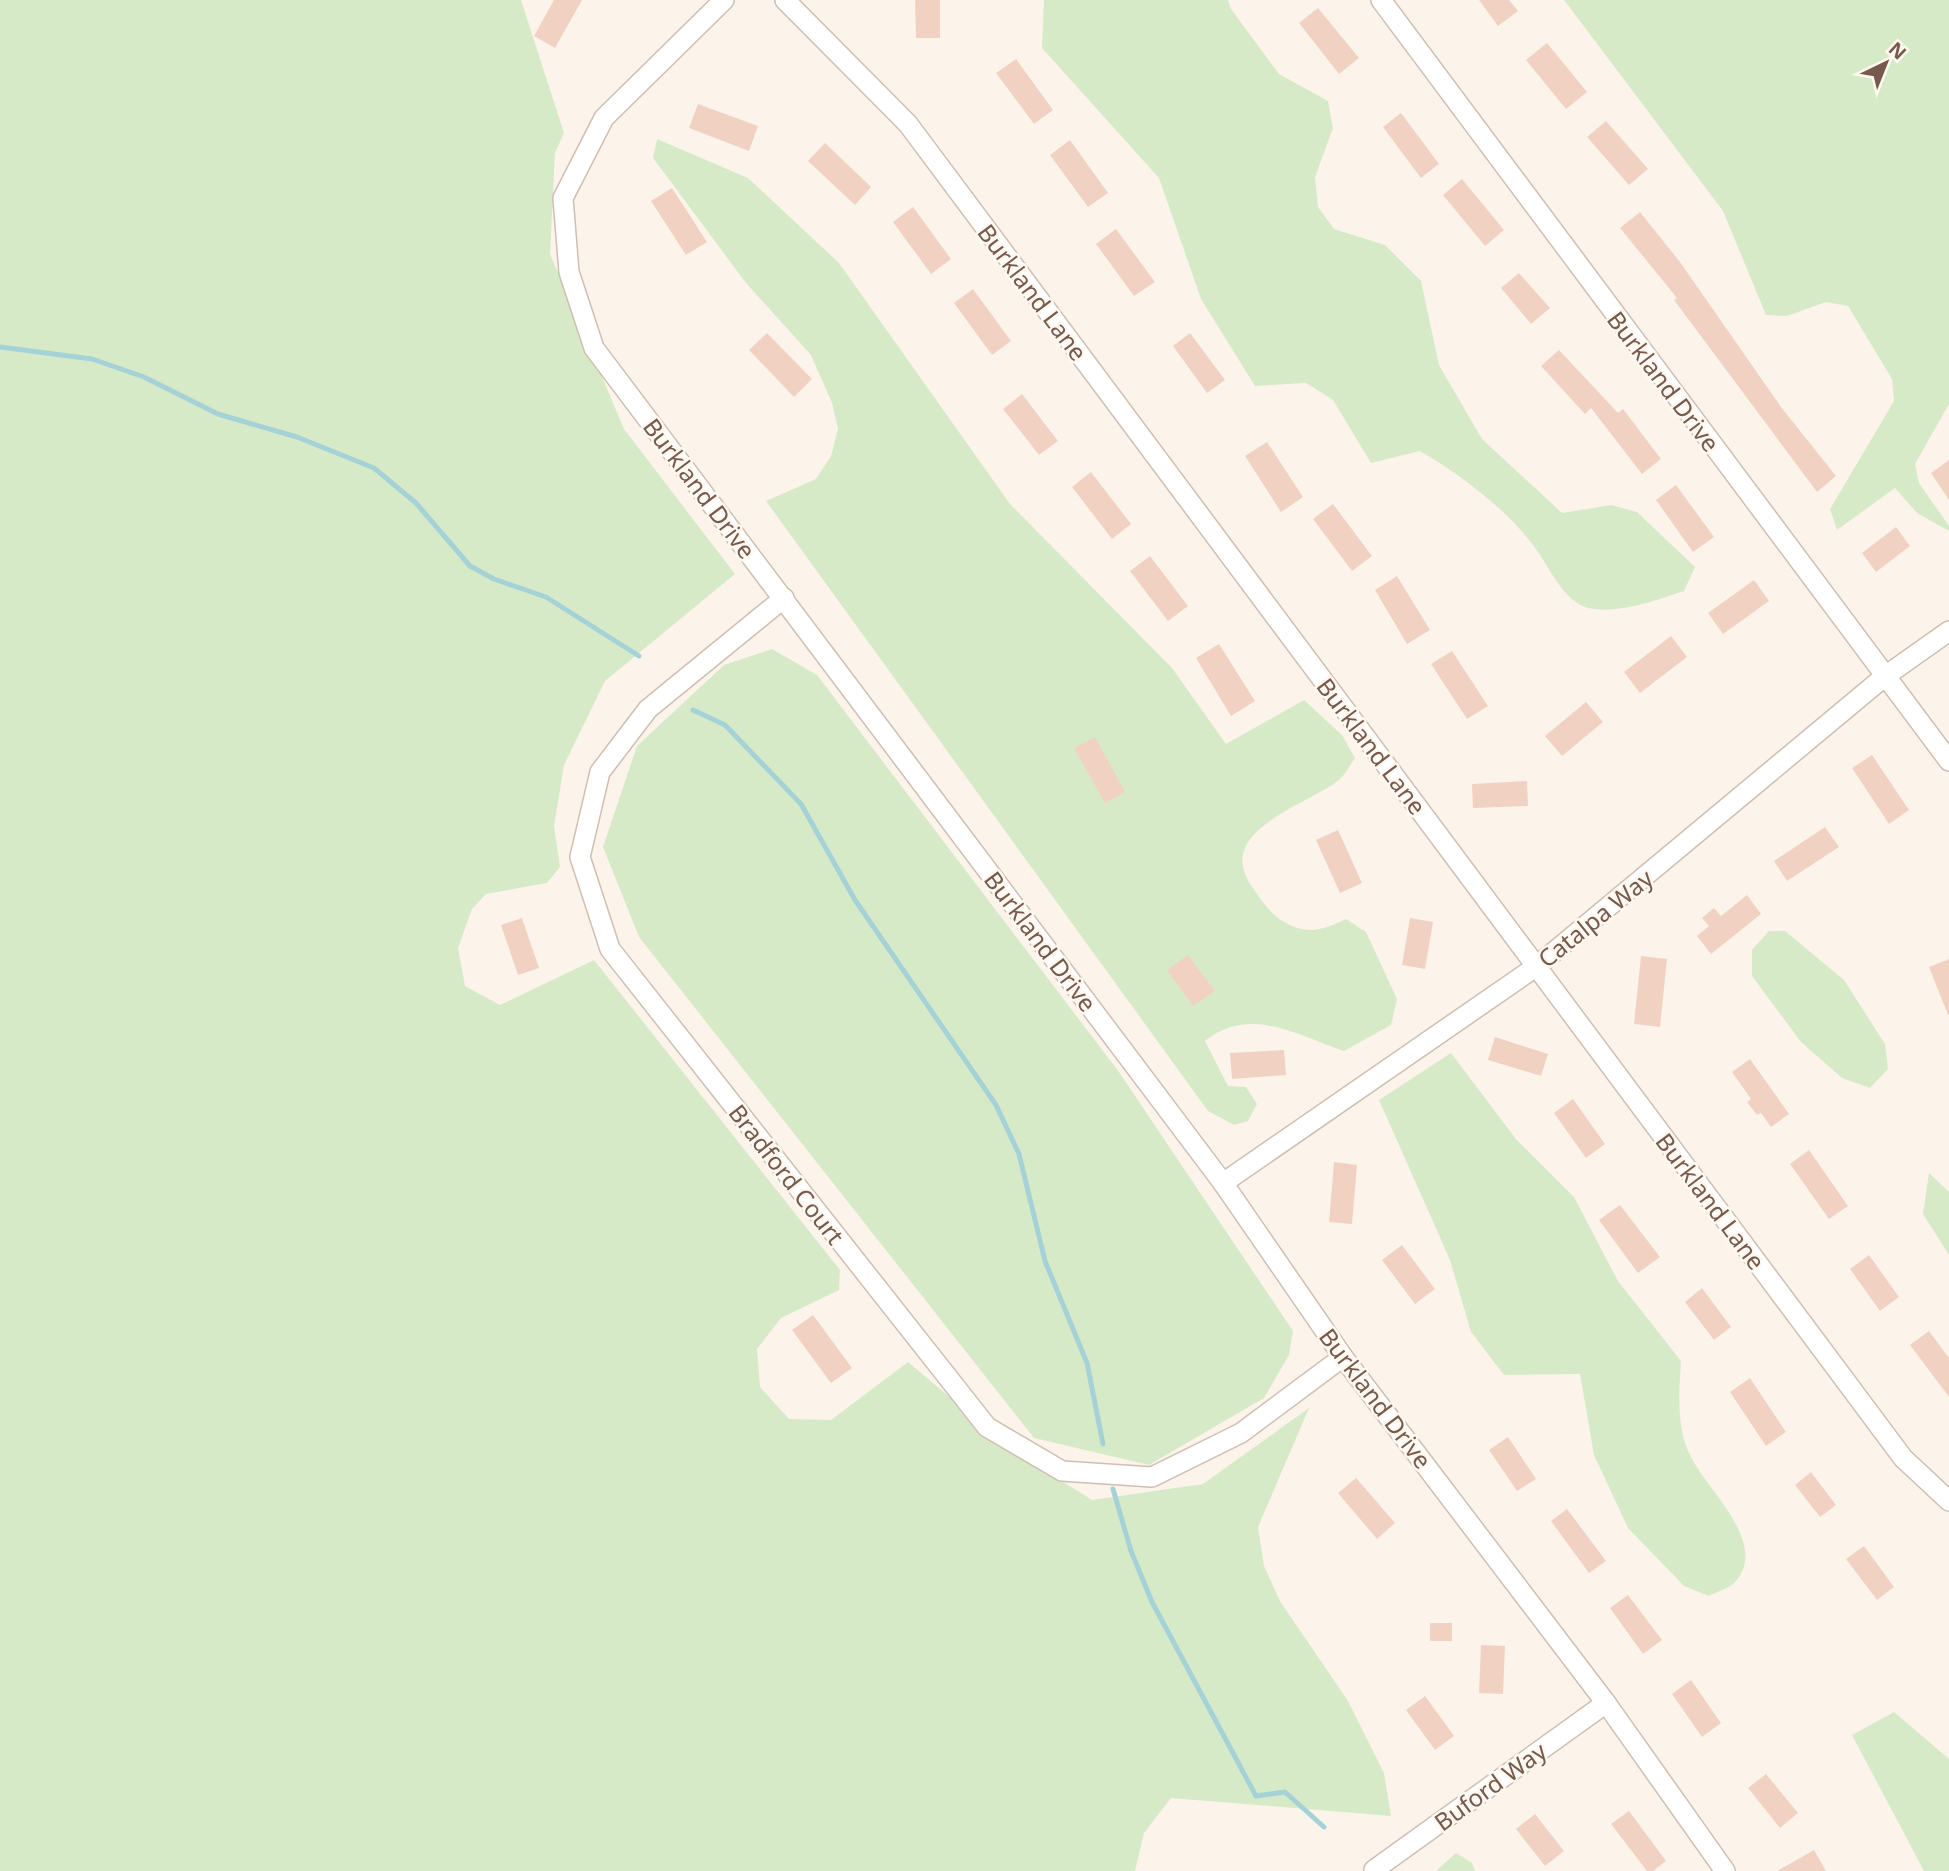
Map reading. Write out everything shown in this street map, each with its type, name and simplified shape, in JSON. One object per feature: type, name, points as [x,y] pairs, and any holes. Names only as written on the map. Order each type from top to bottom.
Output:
[{"type":"street","name":"Burkland Drive","points":[[724,0],[604,118],[563,198],[569,272],[594,348],[1223,1183],[1343,1357],[1606,1703],[1725,1871]]},
{"type":"street","name":"Burkland Lane","points":[[785,0],[908,124],[1903,1458],[1949,1502]]},
{"type":"street","name":"Burkland Drive","points":[[1381,0],[1949,761]]},
{"type":"street","name":"Bradford Court","points":[[784,598],[648,709],[600,772],[580,858],[610,949],[987,1427],[1062,1471],[1152,1477],[1241,1433],[1343,1357]]},
{"type":"street","name":"Catalpa Way","points":[[1223,1183],[1537,966],[1884,677],[1949,631]]},
{"type":"street","name":"Buford Way","points":[[1374,1870],[1606,1703]]},
{"type":"green space","points":[[0,0],[521,0],[564,133],[555,153],[550,254],[624,429],[735,574],[605,681],[564,765],[554,826],[560,867],[547,883],[486,894],[472,909],[458,948],[465,986],[500,1005],[594,960],[840,1270],[839,1290],[781,1318],[757,1349],[760,1387],[789,1419],[831,1420],[908,1362],[1014,1451],[1092,1500],[1203,1484],[1309,1408],[1258,1527],[1264,1566],[1280,1601],[1348,1701],[1384,1773],[1391,1816],[1171,1798],[1144,1833],[1135,1871],[0,1871]]},
{"type":"green space","points":[[1044,0],[1228,0],[1231,9],[1279,74],[1328,101],[1333,128],[1315,177],[1318,207],[1334,229],[1385,245],[1421,281],[1439,365],[1482,439],[1562,513],[1611,505],[1637,512],[1695,567],[1684,591],[1622,608],[1609,610],[1585,607],[1565,592],[1516,525],[1486,497],[1453,472],[1420,451],[1371,463],[1333,400],[1306,383],[1255,386],[1201,299],[1159,178],[1042,48]]},
{"type":"green space","points":[[1564,0],[1949,0],[1949,404],[1915,464],[1919,483],[1949,526],[1949,531],[1917,513],[1895,488],[1837,530],[1830,509],[1894,401],[1892,379],[1848,306],[1826,302],[1787,316],[1766,315],[1723,211]]},
{"type":"green space","points":[[657,139],[748,178],[839,263],[1010,504],[1172,668],[1226,744],[1304,700],[1342,735],[1355,758],[1345,773],[1324,790],[1268,822],[1253,836],[1244,851],[1243,868],[1265,905],[1284,922],[1311,930],[1346,919],[1366,932],[1397,999],[1391,1025],[1344,1051],[1274,1027],[1256,1024],[1222,1030],[1205,1041],[1228,1086],[1246,1087],[1257,1104],[1248,1121],[1234,1125],[1208,1111],[766,501],[816,479],[831,456],[838,429],[832,403],[811,355],[746,283],[653,158]]},
{"type":"green space","points":[[772,649],[817,675],[1119,1072],[1293,1331],[1289,1355],[1264,1398],[1149,1465],[1034,1438],[639,937],[603,847],[637,746],[724,665]]},
{"type":"green space","points":[[1769,931],[1785,931],[1844,980],[1885,1044],[1888,1069],[1870,1088],[1842,1078],[1801,1042],[1752,976],[1752,950]]},
{"type":"green space","points":[[1451,1053],[1516,1139],[1574,1197],[1618,1281],[1681,1361],[1680,1410],[1686,1446],[1699,1471],[1733,1519],[1745,1553],[1743,1569],[1728,1587],[1709,1596],[1684,1586],[1628,1528],[1594,1455],[1580,1374],[1504,1375],[1471,1332],[1450,1260],[1379,1100]]},
{"type":"green space","points":[[1929,1173],[1949,1192],[1949,1255],[1923,1214]]},
{"type":"green space","points":[[1894,1712],[1949,1759],[1949,1871],[1924,1871],[1852,1735]]},
{"type":"green space","points":[[1456,1853],[1472,1863],[1475,1871],[1436,1871]]},
{"type":"building","points":[[554,0],[582,0],[555,48],[534,36]]},
{"type":"building","points":[[915,0],[940,0],[940,38],[916,38]]},
{"type":"building","points":[[1479,0],[1509,0],[1518,11],[1498,26]]},
{"type":"building","points":[[1318,8],[1359,58],[1339,74],[1299,23]]},
{"type":"building","points":[[1547,43],[1587,92],[1566,109],[1526,60]]},
{"type":"building","points":[[1016,59],[1053,110],[1034,124],[996,73]]},
{"type":"building","points":[[698,104],[758,126],[749,151],[689,128]]},
{"type":"building","points":[[1401,113],[1439,164],[1421,178],[1383,127]]},
{"type":"building","points":[[1606,121],[1648,169],[1629,185],[1587,137]]},
{"type":"building","points":[[1070,140],[1108,193],[1088,207],[1050,155]]},
{"type":"building","points":[[825,143],[871,187],[855,205],[808,161]]},
{"type":"building","points":[[1462,179],[1504,230],[1485,246],[1443,195]]},
{"type":"building","points":[[672,188],[707,242],[686,255],[651,201]]},
{"type":"building","points":[[913,207],[951,259],[931,274],[893,222]]},
{"type":"building","points":[[1640,212],[1680,262],[1781,407],[1836,476],[1817,492],[1674,300],[1677,298],[1620,228]]},
{"type":"building","points":[[1116,229],[1155,282],[1134,296],[1096,244]]},
{"type":"building","points":[[1519,273],[1550,308],[1531,324],[1501,288]]},
{"type":"building","points":[[973,289],[1011,341],[992,355],[954,303]]},
{"type":"building","points":[[767,333],[812,379],[794,397],[749,350]]},
{"type":"building","points":[[1190,333],[1225,380],[1207,393],[1173,346]]},
{"type":"building","points":[[1559,350],[1618,413],[1623,409],[1661,459],[1642,474],[1591,408],[1585,414],[1541,366]]},
{"type":"building","points":[[1022,394],[1058,441],[1039,455],[1003,409]]},
{"type":"building","points":[[1267,442],[1303,497],[1281,512],[1245,456]]},
{"type":"building","points":[[1949,460],[1949,500],[1931,473]]},
{"type":"building","points":[[1091,472],[1131,524],[1112,539],[1072,487]]},
{"type":"building","points":[[1676,485],[1714,537],[1693,552],[1656,500]]},
{"type":"building","points":[[1333,504],[1372,556],[1352,571],[1313,519]]},
{"type":"building","points":[[1896,527],[1910,546],[1876,572],[1862,553]]},
{"type":"building","points":[[1150,556],[1188,606],[1168,621],[1130,571]]},
{"type":"building","points":[[1397,576],[1430,630],[1407,644],[1375,590]]},
{"type":"building","points":[[1754,580],[1769,601],[1723,634],[1708,613]]},
{"type":"building","points":[[1671,636],[1687,657],[1640,693],[1624,672]]},
{"type":"building","points":[[1219,644],[1255,701],[1231,716],[1196,658]]},
{"type":"building","points":[[1452,651],[1488,706],[1467,719],[1431,664]]},
{"type":"building","points":[[1586,702],[1603,722],[1562,756],[1545,736]]},
{"type":"building","points":[[1095,737],[1125,792],[1105,803],[1074,748]]},
{"type":"building","points":[[1872,755],[1909,810],[1889,824],[1852,768]]},
{"type":"building","points":[[1527,781],[1528,806],[1473,808],[1472,784]]},
{"type":"building","points":[[1825,827],[1839,847],[1787,881],[1774,861]]},
{"type":"building","points":[[1338,830],[1362,883],[1340,893],[1316,840]]},
{"type":"building","points":[[1747,895],[1761,914],[1711,954],[1697,936],[1709,926],[1702,918],[1714,908],[1721,916]]},
{"type":"building","points":[[522,918],[539,968],[518,975],[501,925]]},
{"type":"building","points":[[1410,918],[1433,922],[1425,969],[1402,965]]},
{"type":"building","points":[[1188,955],[1215,991],[1193,1006],[1167,970]]},
{"type":"building","points":[[1641,956],[1667,959],[1660,1027],[1634,1024]]},
{"type":"building","points":[[1949,959],[1949,1015],[1948,1015],[1929,967]]},
{"type":"building","points":[[1495,1037],[1548,1054],[1541,1076],[1488,1060]]},
{"type":"building","points":[[1284,1050],[1286,1075],[1232,1079],[1230,1053]]},
{"type":"building","points":[[1750,1059],[1789,1114],[1771,1127],[1761,1113],[1757,1115],[1747,1102],[1751,1099],[1732,1072]]},
{"type":"building","points":[[1573,1099],[1605,1144],[1586,1158],[1554,1113]]},
{"type":"building","points":[[1809,1150],[1848,1206],[1829,1219],[1790,1164]]},
{"type":"building","points":[[1334,1162],[1357,1165],[1352,1224],[1329,1222]]},
{"type":"building","points":[[1620,1205],[1660,1257],[1638,1273],[1599,1220]]},
{"type":"building","points":[[1402,1245],[1435,1289],[1415,1304],[1382,1260]]},
{"type":"building","points":[[1869,1255],[1899,1297],[1880,1311],[1850,1269]]},
{"type":"building","points":[[1702,1288],[1731,1327],[1714,1340],[1685,1302]]},
{"type":"building","points":[[813,1315],[852,1368],[831,1383],[792,1330]]},
{"type":"building","points":[[1929,1331],[1949,1358],[1949,1397],[1910,1345]]},
{"type":"building","points":[[1750,1378],[1786,1432],[1766,1446],[1730,1392]]},
{"type":"building","points":[[1508,1437],[1536,1479],[1517,1491],[1489,1450]]},
{"type":"building","points":[[1811,1472],[1836,1505],[1820,1517],[1795,1485]]},
{"type":"building","points":[[1356,1478],[1395,1523],[1377,1539],[1338,1493]]},
{"type":"building","points":[[1567,1509],[1606,1561],[1589,1573],[1551,1521]]},
{"type":"building","points":[[1864,1546],[1894,1587],[1877,1600],[1846,1559]]},
{"type":"building","points":[[1628,1595],[1662,1640],[1643,1654],[1610,1608]]},
{"type":"building","points":[[1430,1623],[1452,1623],[1452,1641],[1430,1641]]},
{"type":"building","points":[[1481,1645],[1505,1646],[1503,1694],[1479,1693]]},
{"type":"building","points":[[1691,1680],[1721,1723],[1702,1737],[1672,1694]]},
{"type":"building","points":[[1425,1696],[1454,1736],[1435,1750],[1406,1710]]},
{"type":"building","points":[[1766,1774],[1798,1813],[1780,1828],[1748,1788]]},
{"type":"building","points":[[1629,1811],[1666,1861],[1653,1871],[1647,1871],[1611,1824]]},
{"type":"building","points":[[1535,1814],[1564,1851],[1545,1866],[1516,1829]]},
{"type":"building","points":[[1814,1850],[1826,1871],[1777,1871]]},
{"type":"waterway","points":[[0,347],[92,359],[144,377],[218,414],[297,437],[374,468],[416,503],[470,566],[494,579],[546,597],[639,656]]},
{"type":"waterway","points":[[693,710],[725,725],[801,804],[855,900],[996,1105],[1019,1154],[1045,1261],[1087,1363],[1103,1444]]},
{"type":"waterway","points":[[1113,1489],[1131,1551],[1152,1602],[1256,1796],[1285,1792],[1324,1827]]}]
